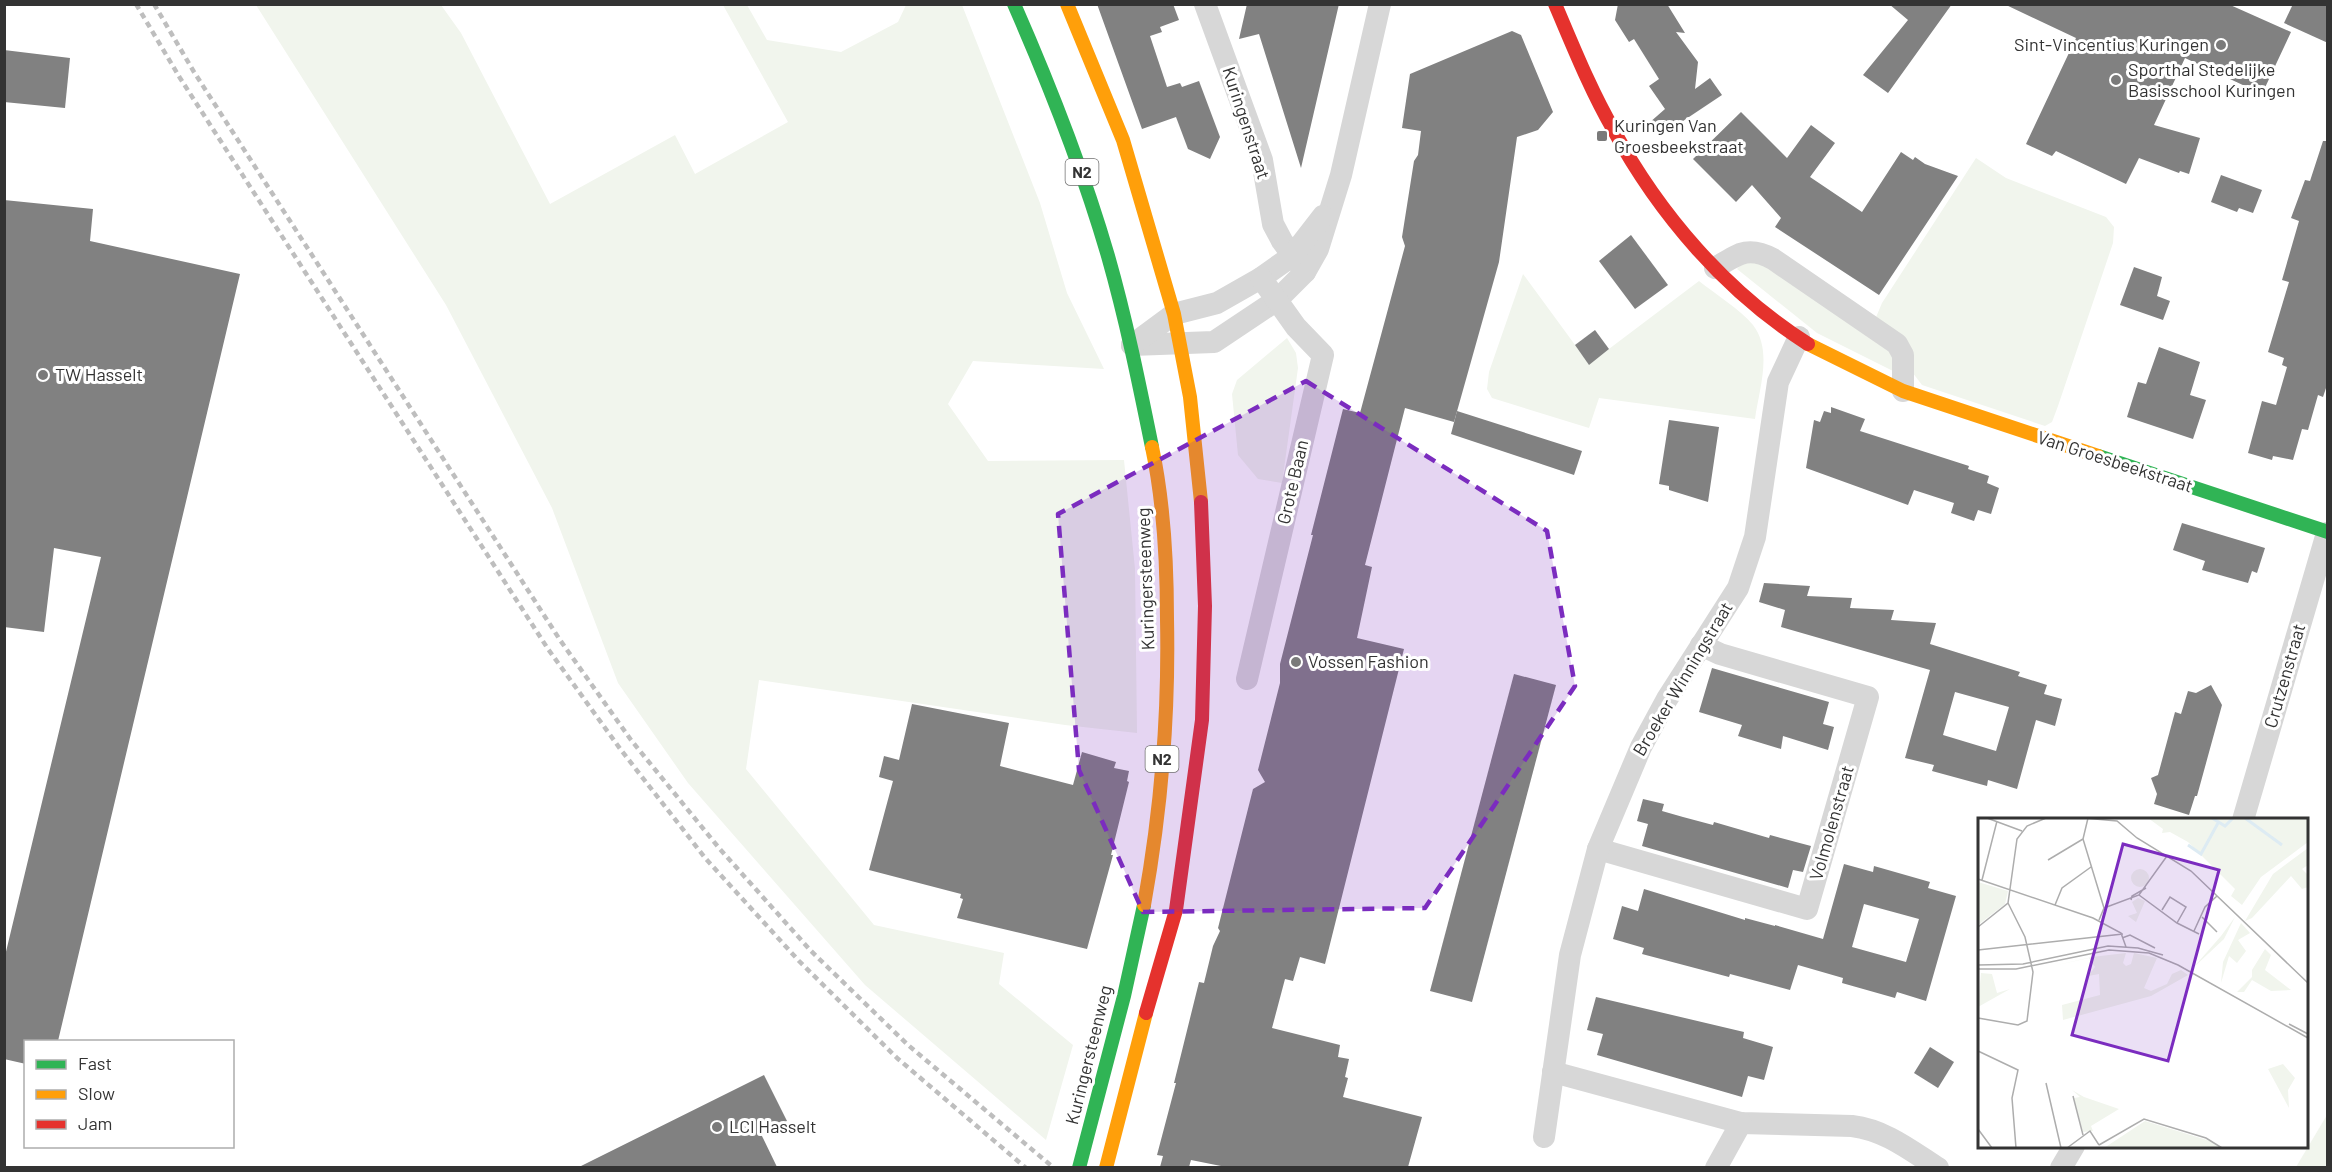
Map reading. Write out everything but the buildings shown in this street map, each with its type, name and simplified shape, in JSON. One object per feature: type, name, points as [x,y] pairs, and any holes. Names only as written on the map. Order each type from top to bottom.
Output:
[{"type":"main road","name":"Kuringersteenweg","points":[[1014,4],[1046,75],[1081,168],[1101,231],[1132,345],[1161,496],[1168,625],[1162,764],[1146,893],[1125,988],[1079,1167]]},
{"type":"main road","name":"N2","points":[[1067,4],[1123,140],[1174,314],[1190,397],[1200,490],[1205,606],[1202,720],[1176,910],[1151,994],[1106,1167]]},
{"type":"main road","name":"Van Groesbeekstraat","points":[[1555,4],[1599,101],[1621,143],[1667,211],[1714,268],[1742,295],[1798,337],[1855,369],[1903,391],[2327,532]]},
{"type":"street","name":"Kuringenstraat","points":[[1205,4],[1262,160],[1273,224],[1298,264]]},
{"type":"street","points":[[1132,345],[1174,314],[1217,303],[1261,278],[1298,264],[1318,249],[1341,175],[1380,4]]},
{"type":"street","points":[[1714,268],[1740,253],[1759,251],[1773,259],[1897,344],[1903,355],[1903,391]]},
{"type":"street","points":[[1132,345],[1214,342],[1277,300],[1298,264]]},
{"type":"street","name":"Grote Baan","points":[[1247,678],[1323,356],[1296,327],[1261,278]]},
{"type":"street","name":"Broeker Winningstraat","points":[[1544,1137],[1570,955],[1598,849],[1641,747],[1667,699],[1738,588],[1755,537],[1778,382],[1798,337]]},
{"type":"street","name":"Crutzenstraat","points":[[2243,818],[2327,532]]},
{"type":"street","name":"Volmolenstraat","points":[[1598,849],[1807,909],[1868,697],[1720,654],[1701,645]]},
{"type":"street","points":[[1554,1072],[1741,1123],[1869,1128],[1882,1133],[1938,1167]]},
{"type":"street","points":[[1716,1167],[1741,1123]]},
{"type":"street","points":[[2061,1167],[2073,1148]]},
{"type":"highlighted area","points":[[1306,381],[1547,531],[1575,686],[1425,908],[1143,912],[1079,770],[1058,514]]},
{"type":"shaded area","points":[[256,5],[441,5],[461,33],[550,204],[675,135],[695,174],[788,122],[723,5],[747,5],[767,40],[841,52],[898,22],[906,5],[962,5],[1040,203],[1067,293],[1104,369],[973,361],[948,404],[988,461],[1124,460],[1135,569],[1137,733],[1065,725],[759,680],[746,769],[874,925],[1004,953],[999,984],[1073,1045],[1046,1140],[865,985],[688,783],[618,683],[552,508],[446,305]]},
{"type":"shaded area","points":[[1976,158],[2006,178],[2106,217],[2114,227],[2113,243],[2058,406],[2052,422],[2045,426],[1922,385],[1874,322],[1882,303]]},
{"type":"shaded area","points":[[1755,259],[1896,356],[1893,371],[1817,333],[1737,269],[1745,260]]},
{"type":"shaded area","points":[[1523,274],[1589,364],[1699,281],[1741,313],[1759,335],[1763,370],[1755,419],[1599,398],[1589,428],[1492,398],[1487,389],[1489,372]]},
{"type":"shaded area","points":[[1287,338],[1296,353],[1298,368],[1282,483],[1258,479],[1238,455],[1232,394],[1237,380]]},
{"type":"shaded area","points":[[2327,1115],[2327,1167],[2296,1167]]},
{"type":"railway","points":[[136,4],[180,78],[548,649],[621,750],[706,859],[799,961],[897,1058],[1026,1168]]},
{"type":"railway","points":[[154,4],[194,72],[560,640],[631,740],[719,848],[811,951],[908,1045],[1054,1168]]},
{"type":"traffic: fast","points":[[1014,4],[1065,128],[1098,224],[1115,280],[1152,447]]},
{"type":"traffic: fast","points":[[2098,456],[2328,532]]},
{"type":"traffic: fast","points":[[1079,1168],[1124,996],[1144,905]]},
{"type":"traffic: slow","points":[[1067,4],[1123,140],[1174,314],[1190,397],[1201,502]]},
{"type":"traffic: slow","points":[[1808,344],[1903,391],[2098,456]]},
{"type":"traffic: slow","points":[[1144,905],[1163,763],[1167,691],[1164,533],[1152,447]]},
{"type":"traffic: slow","points":[[1106,1168],[1146,1013]]},
{"type":"traffic: jam","points":[[1555,4],[1605,114],[1631,161],[1673,221],[1722,276],[1778,323],[1808,344]]},
{"type":"traffic: jam","points":[[1146,1013],[1176,910],[1202,720],[1205,606],[1201,502]]},
{"type":"place","name":"Sint-Vincentius Kuringen","points":[[2221,45]]},
{"type":"place","name":"Sporthal Stedelijke Basisschool Kuringen","points":[[2116,80]]},
{"type":"place","name":"Kuringen Van Groesbeekstraat","points":[[1602,136]]},
{"type":"place","name":"TW Hasselt","points":[[43,375]]},
{"type":"place","name":"Vossen Fashion","points":[[1296,662]]},
{"type":"place","name":"LCI Hasselt","points":[[717,1127]]}]
